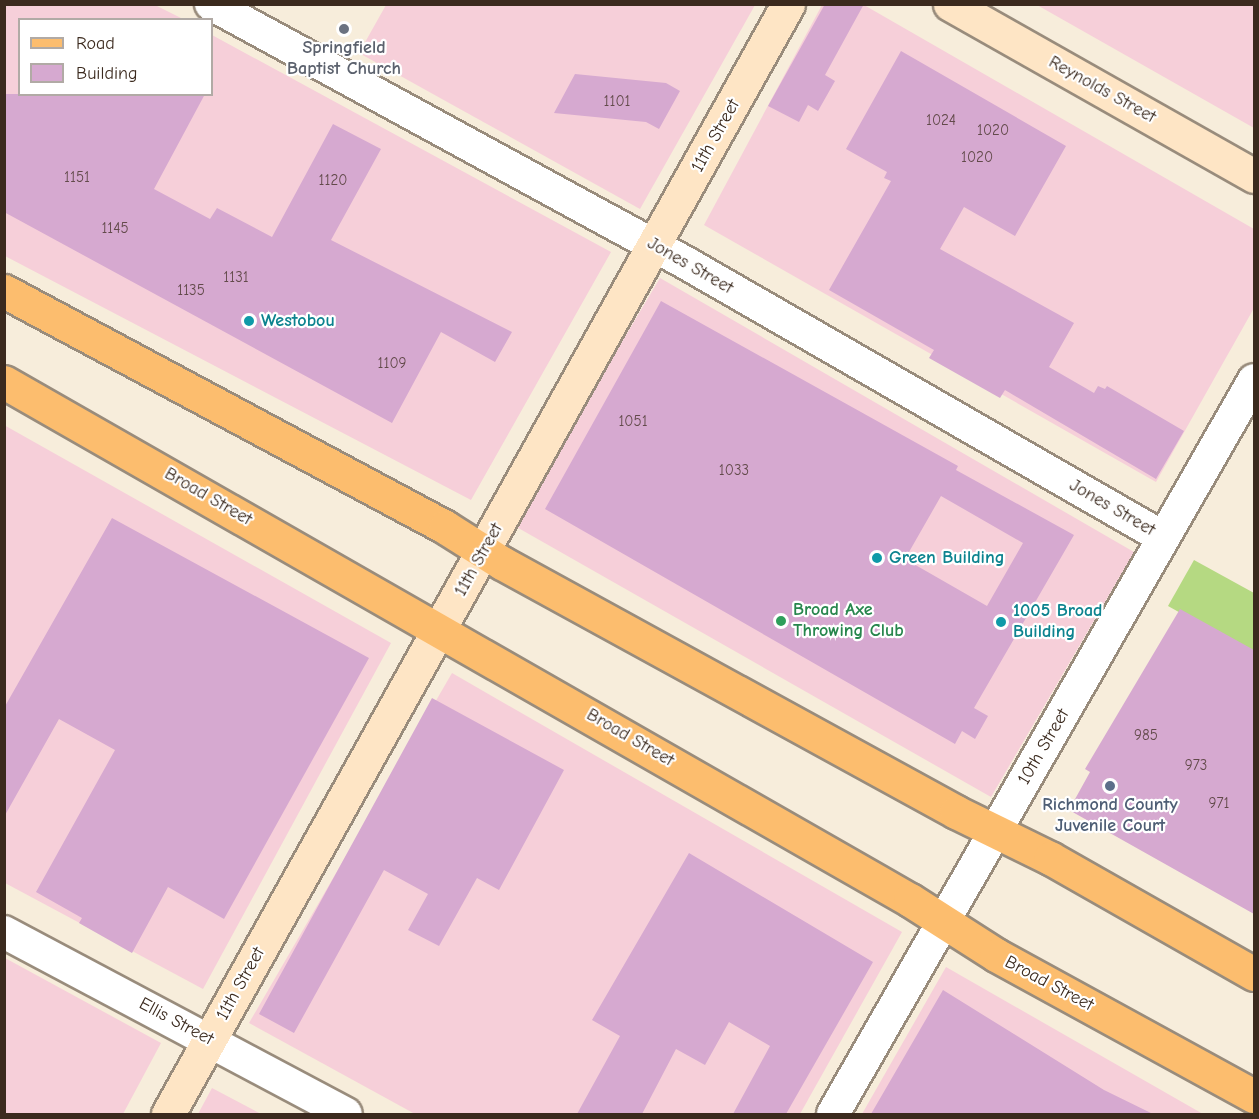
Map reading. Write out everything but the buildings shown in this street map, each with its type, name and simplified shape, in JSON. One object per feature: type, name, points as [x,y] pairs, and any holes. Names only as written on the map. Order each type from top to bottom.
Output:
[{"type":"main road","name":"11th Street","points":[[168,1114],[441,629],[788,4]]},
{"type":"main road","name":"Reynolds Street","points":[[950,4],[1254,176]]},
{"type":"main road","points":[[4,291],[1254,974]]},
{"type":"main road","name":"Broad Street","points":[[4,382],[441,629],[942,921],[996,955],[1254,1096]]},
{"type":"street","name":"Jones Street","points":[[211,4],[654,245],[1164,538]]},
{"type":"street","name":"10th Street","points":[[833,1114],[1254,380]]},
{"type":"street","name":"Ellis Street","points":[[4,932],[346,1114]]},
{"type":"shaded area","points":[[4,5],[155,5],[181,18],[18,18],[18,96],[213,96],[213,36],[611,252],[471,500],[5,256]]},
{"type":"shaded area","points":[[386,5],[755,5],[640,209],[359,53]]},
{"type":"shaded area","points":[[822,5],[864,5],[1254,229],[1254,308],[1156,482],[704,225]]},
{"type":"shaded area","points":[[1037,5],[1254,5],[1254,128]]},
{"type":"shaded area","points":[[660,278],[1134,552],[991,797],[513,525]]},
{"type":"shaded area","points":[[4,425],[391,643],[203,989],[5,883]]},
{"type":"shaded area","points":[[452,673],[902,932],[800,1114],[415,1114],[249,1023]]},
{"type":"shaded area","points":[[5,958],[161,1043],[123,1114],[5,1114]]},
{"type":"shaded area","points":[[946,967],[1203,1114],[862,1114]]},
{"type":"shaded area","points":[[212,1088],[261,1114],[198,1114]]},
{"type":"green space","points":[[1194,560],[1254,593],[1254,654],[1168,606]]},
{"type":"place","name":"Springfield Baptist Church","points":[[344,29]]},
{"type":"place","name":"Westobou","points":[[249,321]]},
{"type":"place","name":"Green Building","points":[[877,558]]},
{"type":"place","name":"Broad Axe Throwing Club","points":[[781,621]]},
{"type":"place","name":"1005 Broad Building","points":[[1001,622]]},
{"type":"place","name":"Richmond County Juvenile Court","points":[[1110,786]]}]
